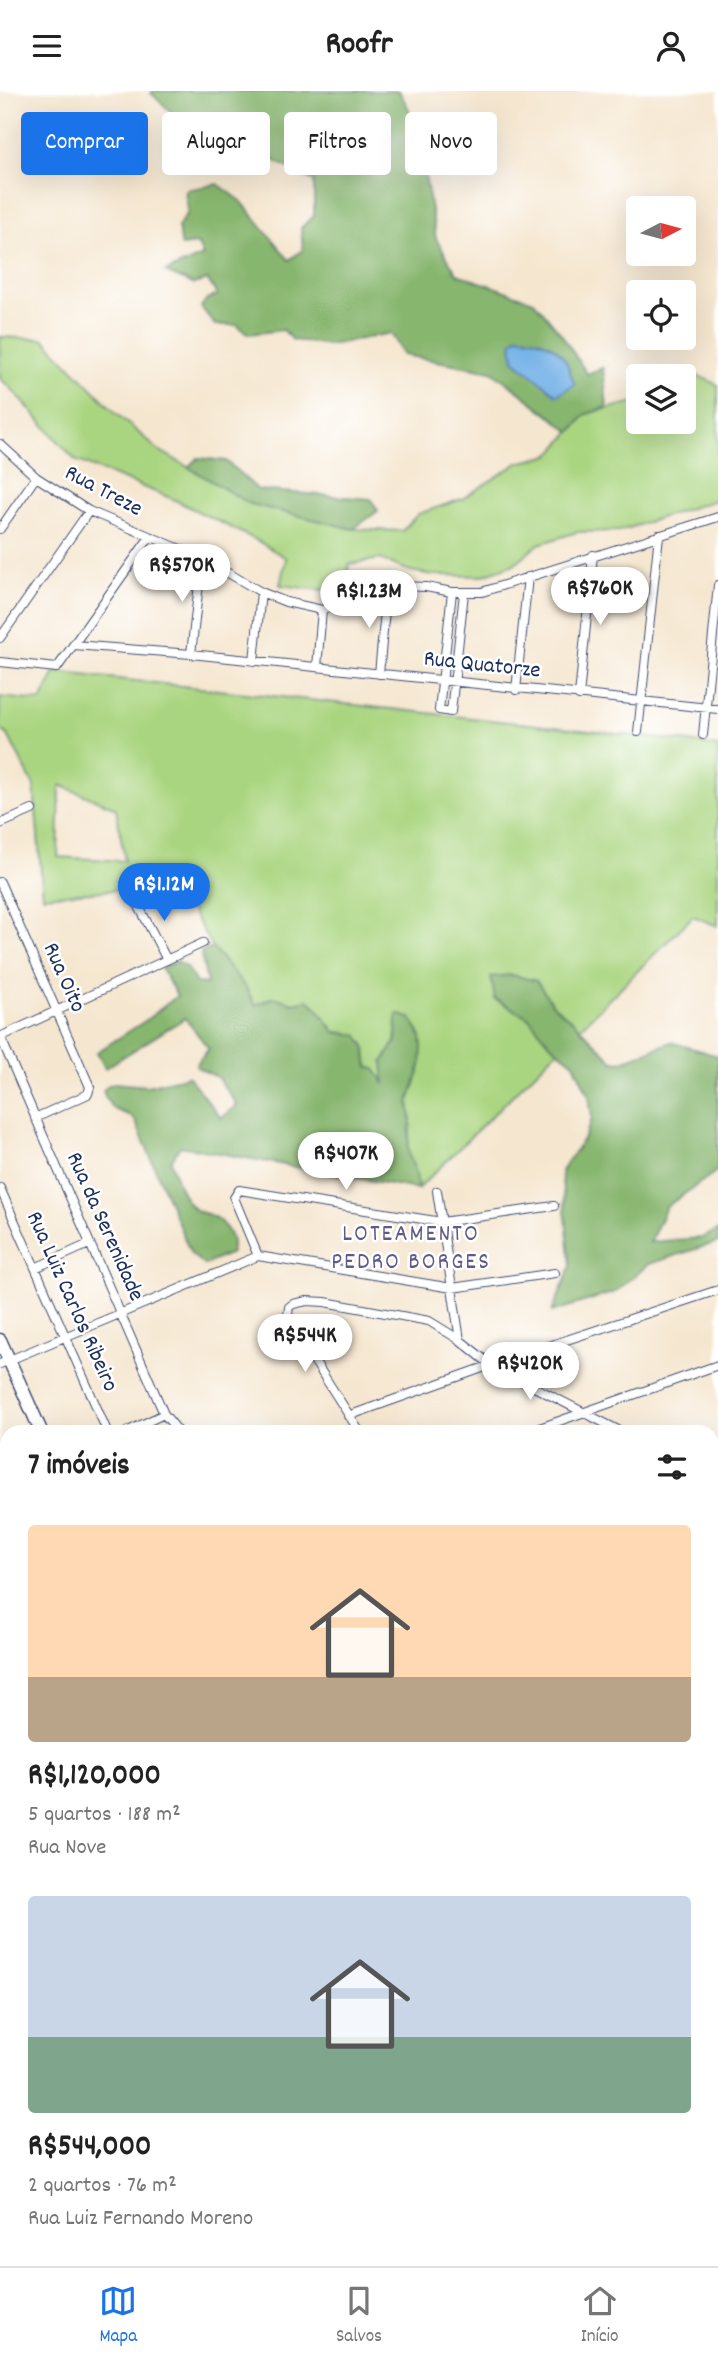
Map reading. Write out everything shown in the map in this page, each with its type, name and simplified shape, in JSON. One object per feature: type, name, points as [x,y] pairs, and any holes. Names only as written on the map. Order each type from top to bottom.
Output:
[{"type":"street","name":"Rua Treze","points":[[0,444],[36,477],[89,511],[202,558],[286,602],[322,610]]},
{"type":"street","points":[[0,529],[36,477]]},
{"type":"street","points":[[0,638],[89,511]]},
{"type":"street","points":[[317,667],[322,610],[402,586],[464,593],[482,591],[718,517]]},
{"type":"street","points":[[638,732],[659,535]]},
{"type":"street","points":[[0,662],[57,669],[149,538]]},
{"type":"street","points":[[579,696],[593,555]]},
{"type":"street","points":[[191,654],[202,558]]},
{"type":"street","points":[[516,690],[528,577]]},
{"type":"street","points":[[703,735],[718,585]]},
{"type":"street","points":[[379,674],[387,589]]},
{"type":"street","points":[[254,661],[261,591]]},
{"type":"street","points":[[452,592],[439,710],[450,712],[464,593]]},
{"type":"street","name":"Rua Quatorze","points":[[74,645],[191,654],[718,709]]},
{"type":"street","points":[[0,824],[32,810]]},
{"type":"street","name":"Rua Oito","points":[[0,882],[90,1090],[88,1094],[35,1118]]},
{"type":"street","points":[[135,898],[167,960]]},
{"type":"street","points":[[0,1036],[204,943]]},
{"type":"street","name":"Rua da Serenidade","points":[[0,1036],[164,1414],[173,1425]]},
{"type":"street","name":"Rua Luiz Carlos Ribeiro","points":[[0,1188],[104,1425]]},
{"type":"street","points":[[258,1256],[234,1198],[239,1190],[442,1223],[554,1206]]},
{"type":"street","points":[[437,1191],[460,1340]]},
{"type":"street","points":[[35,1268],[89,1244]]},
{"type":"street","points":[[4,1362],[258,1256],[452,1288],[555,1273]]},
{"type":"street","points":[[348,1416],[491,1365],[718,1290]]},
{"type":"street","points":[[355,1425],[291,1325],[288,1315],[289,1307],[293,1304],[307,1301],[325,1302],[429,1321],[460,1340],[491,1365],[607,1425]]},
{"type":"street","points":[[0,1340],[4,1362],[38,1425]]},
{"type":"street","points":[[548,1425],[718,1365]]},
{"type":"street","points":[[141,1425],[164,1414]]},
{"type":"green space","points":[[399,91],[411,112],[405,112],[405,175],[425,175],[436,239],[457,274],[534,301],[562,335],[587,374],[603,368],[607,407],[586,414],[571,432],[492,371],[404,355],[391,333],[330,345],[293,340],[283,330],[249,334],[237,325],[215,325],[201,307],[206,300],[217,295],[208,280],[193,284],[165,272],[203,256],[198,244],[181,246],[178,227],[188,212],[185,190],[218,184],[241,201],[289,260],[303,250],[301,228],[314,216],[314,181],[303,175],[391,175],[391,112],[284,112],[284,165],[270,158],[270,112],[171,112],[151,93]]},
{"type":"green space","points":[[0,337],[44,339],[116,413],[157,449],[250,503],[353,529],[402,531],[418,514],[462,499],[518,463],[550,455],[586,414],[626,404],[626,434],[696,434],[696,377],[701,377],[718,385],[718,499],[620,531],[577,532],[539,544],[514,564],[481,576],[431,575],[410,571],[380,559],[349,564],[347,585],[320,590],[280,585],[286,558],[173,499],[75,460],[0,379]]},
{"type":"green space","points":[[198,458],[226,461],[258,490],[371,499],[378,511],[353,529],[250,504],[188,467]]},
{"type":"green space","points":[[55,672],[718,747],[718,926],[693,916],[580,1028],[554,1006],[536,981],[495,999],[528,1017],[558,1050],[418,1189],[408,1147],[411,1122],[409,1101],[421,1066],[396,1017],[394,1043],[386,1056],[386,1086],[368,1067],[365,1046],[349,1033],[335,1032],[317,1008],[308,1001],[293,1003],[274,997],[255,1005],[246,988],[213,948],[176,885],[43,896],[34,786],[8,735],[0,729],[0,697],[41,701]],"holes":[[[60,785],[116,808],[125,861],[58,857]]]},
{"type":"green space","points":[[213,948],[246,988],[255,1005],[274,997],[293,1003],[308,1000],[335,1032],[357,1035],[365,1046],[368,1067],[375,1069],[385,1084],[383,1062],[396,1042],[397,1014],[411,1018],[421,1037],[422,1046],[421,1066],[409,1101],[411,1122],[408,1147],[418,1189],[180,1146],[171,1161],[188,1202],[197,1211],[213,1216],[223,1224],[230,1235],[231,1253],[204,1265],[191,1254],[135,1120],[114,1109],[103,1091],[114,1083],[147,1086],[188,1076],[221,1118],[237,1105],[217,1077],[197,1067],[196,1064],[209,1049],[185,1018],[105,1068],[97,1052],[145,1021],[177,996],[161,968],[177,961],[186,967],[196,983],[207,984],[201,952]]},
{"type":"green space","points":[[512,975],[536,981],[554,1006],[613,1061],[620,1062],[671,1042],[718,1056],[718,1170],[666,1207],[650,1242],[702,1238],[718,1230],[718,1242],[649,1264],[615,1292],[552,1312],[571,1266],[561,1171],[584,1138],[592,1118],[589,1096],[574,1063],[551,1045],[528,1017],[495,999],[491,977]]},
{"type":"water","points":[[518,336],[537,339],[555,348],[566,361],[575,384],[557,395],[514,360],[512,342]]},
{"type":"district","name":"LOTEAMENTO PEDRO BORGES","points":[[411,1249]]}]
